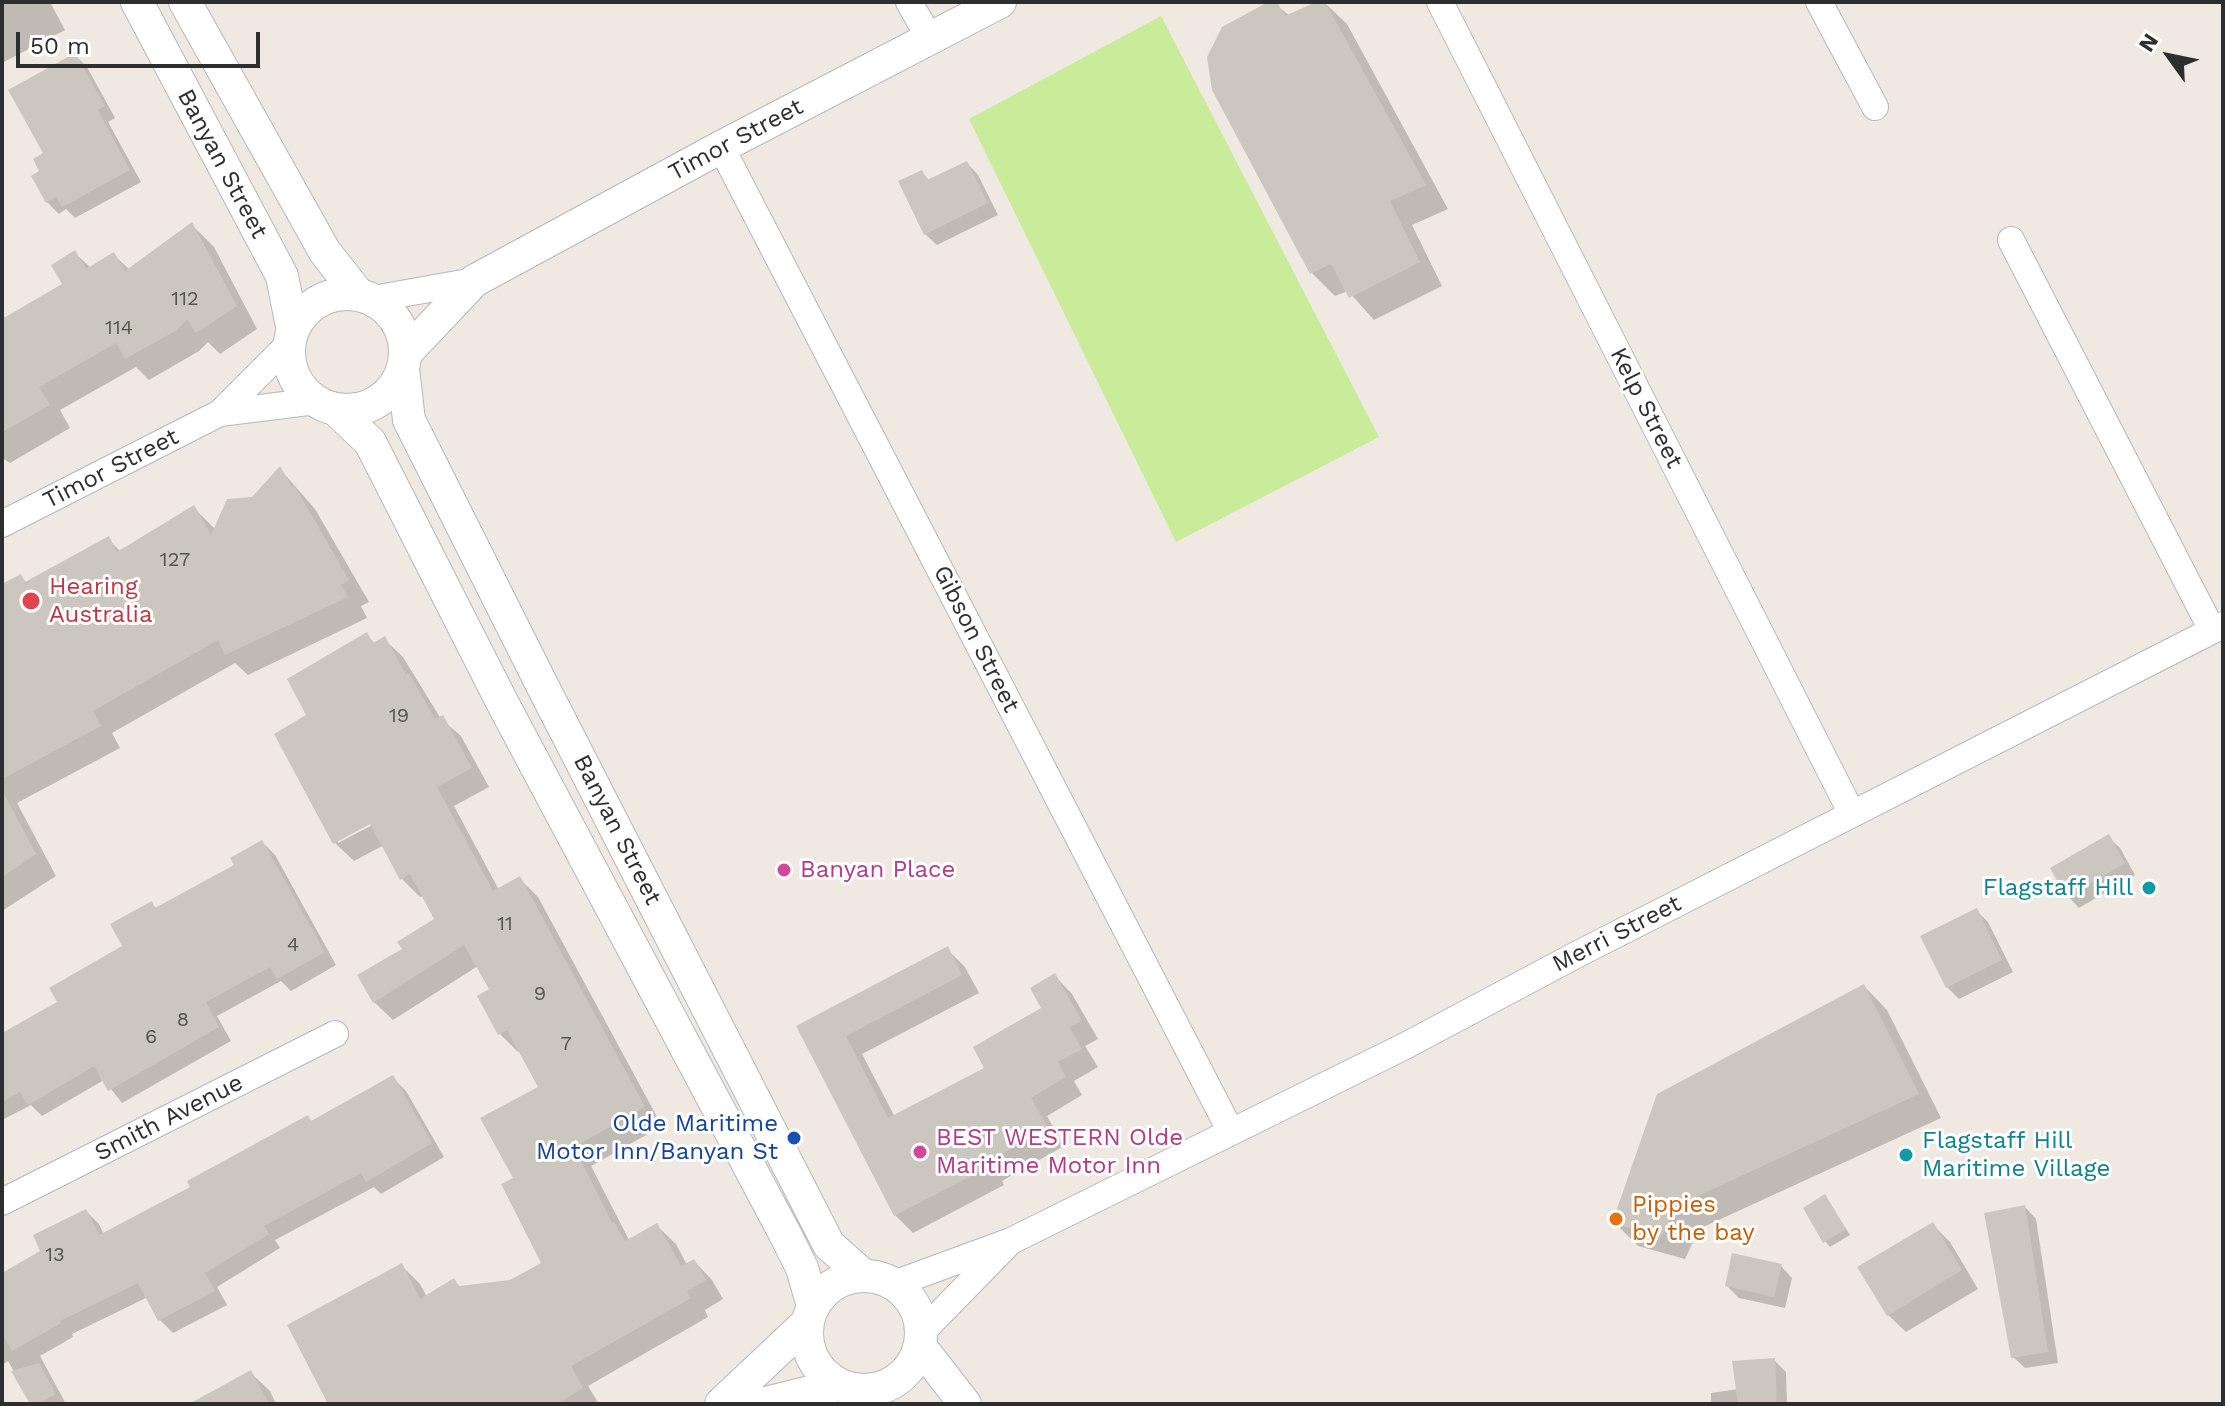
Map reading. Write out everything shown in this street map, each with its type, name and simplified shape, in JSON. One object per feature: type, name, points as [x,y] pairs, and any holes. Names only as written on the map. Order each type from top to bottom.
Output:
[{"type":"street","name":"Banyan Street","points":[[137,2],[282,276],[292,337]]},
{"type":"street","name":"Banyan Street","points":[[185,2],[325,252],[366,297]]},
{"type":"street","points":[[909,2],[929,37]]},
{"type":"street","name":"Timor Street","points":[[366,297],[474,281],[721,147],[1000,2]]},
{"type":"street","name":"Kelp Street","points":[[1440,2],[1852,814]]},
{"type":"street","points":[[1819,2],[1875,107]]},
{"type":"street","name":"Gibson Street","points":[[721,147],[1230,1130]]},
{"type":"street","points":[[2011,240],[2218,628]]},
{"type":"street","name":"Timor Street","points":[[404,361],[474,281]]},
{"type":"street","points":[[344,293],[366,297],[387,309],[397,321],[404,337],[404,361],[397,382],[376,402],[363,408],[325,405],[303,390],[294,376],[290,360],[292,337],[299,319],[318,302],[344,293]]},
{"type":"street","name":"Timor Street","points":[[2,524],[220,413],[292,337]]},
{"type":"street","name":"Banyan Street","points":[[404,361],[409,420],[541,683],[829,1245],[863,1275]]},
{"type":"street","name":"Banyan Street","points":[[325,405],[370,442],[502,702],[784,1232],[802,1268],[810,1315]]},
{"type":"street","name":"Timor Street","points":[[220,413],[325,405]]},
{"type":"street","name":"Merri Street","points":[[894,1284],[1011,1241],[1405,1046],[1576,955],[2218,628]]},
{"type":"street","points":[[502,702],[541,683]]},
{"type":"street","name":"Smith Avenue","points":[[2,1202],[335,1034]]},
{"type":"street","name":"Merri Street","points":[[920,1339],[1011,1241]]},
{"type":"street","points":[[721,1404],[810,1315],[822,1293],[834,1284],[847,1277],[879,1277],[894,1284],[909,1297],[918,1314],[920,1339],[915,1361],[891,1384],[873,1390],[846,1388],[762,1404]]},
{"type":"street","points":[[810,1315],[806,1342],[812,1360],[823,1374],[846,1388],[877,1391],[912,1404]]},
{"type":"street","points":[[920,1339],[965,1404]]},
{"type":"green space","points":[[1161,16],[1379,437],[1176,542],[969,119]]},
{"type":"building","points":[[1268,2],[1277,2],[1285,16],[1316,2],[1325,2],[1426,185],[1390,201],[1420,262],[1349,298],[1331,264],[1310,274],[1212,90],[1207,57],[1222,27]]},
{"type":"building","points":[[75,53],[105,106],[98,110],[130,170],[62,207],[56,197],[46,203],[31,176],[39,171],[33,159],[43,153],[8,90]]},
{"type":"building","points":[[967,161],[988,203],[924,235],[898,181],[922,170],[927,180]]},
{"type":"building","points":[[192,222],[237,306],[196,333],[187,319],[177,330],[125,359],[116,343],[39,387],[50,405],[2,432],[2,319],[62,284],[51,265],[75,250],[86,269],[114,252],[125,271]]},
{"type":"building","points":[[280,466],[349,580],[341,585],[348,597],[225,655],[218,640],[93,711],[101,726],[2,779],[2,584],[21,574],[25,582],[109,536],[117,552],[194,505],[211,535],[227,499],[252,497]]},
{"type":"building","points":[[367,632],[373,643],[385,636],[435,719],[443,715],[472,768],[437,787],[493,891],[520,876],[645,1107],[574,1147],[612,1223],[625,1241],[657,1223],[681,1266],[694,1259],[706,1280],[687,1291],[691,1298],[571,1366],[583,1388],[557,1404],[328,1404],[287,1325],[402,1263],[420,1299],[454,1278],[459,1286],[510,1280],[541,1263],[501,1184],[513,1178],[480,1118],[538,1087],[507,1030],[498,1035],[477,996],[489,989],[464,945],[373,1003],[357,975],[402,949],[397,942],[434,919],[410,874],[400,880],[370,824],[333,844],[274,734],[306,715],[287,679]]},
{"type":"building","points":[[2,790],[36,854],[2,877]]},
{"type":"building","points":[[2109,834],[2125,863],[2066,897],[2050,868]]},
{"type":"building","points":[[262,840],[325,952],[277,979],[270,967],[206,1002],[219,1027],[108,1091],[94,1066],[28,1105],[20,1092],[2,1102],[2,1033],[57,1002],[49,988],[122,946],[110,924],[152,901],[155,908],[234,865],[230,858]]},
{"type":"building","points":[[1977,908],[2002,960],[1946,988],[1920,936]]},
{"type":"building","points":[[948,946],[962,975],[846,1036],[888,1118],[984,1068],[973,1047],[1041,1008],[1030,988],[1055,973],[1082,1021],[1069,1027],[1082,1049],[1058,1062],[1066,1077],[1031,1098],[1048,1128],[986,1163],[988,1167],[894,1216],[796,1026]]},
{"type":"building","points":[[1864,984],[1919,1094],[1676,1206],[1661,1237],[1612,1223],[1657,1094]]},
{"type":"building","points":[[393,1075],[432,1143],[366,1182],[361,1173],[264,1226],[269,1234],[205,1273],[215,1291],[158,1321],[138,1283],[60,1321],[12,1351],[2,1333],[2,1273],[40,1251],[33,1235],[86,1209],[99,1235],[190,1187],[187,1181],[308,1115],[311,1121]]},
{"type":"building","points":[[1825,1194],[1846,1229],[1823,1243],[1803,1208]]},
{"type":"building","points":[[2025,1205],[2048,1352],[2011,1358],[1984,1213]]},
{"type":"building","points":[[1933,1222],[1962,1270],[1887,1316],[1857,1267]]},
{"type":"building","points":[[1732,1253],[1782,1264],[1774,1297],[1725,1286]]},
{"type":"building","points":[[1775,1358],[1777,1404],[1738,1404],[1732,1361]]},
{"type":"building","points":[[39,1363],[56,1394],[38,1404],[30,1404],[11,1371]]},
{"type":"building","points":[[251,1370],[269,1404],[189,1404]]},
{"type":"place","name":"Hearing Australia","points":[[31,601]]},
{"type":"place","name":"Banyan Place","points":[[784,870]]},
{"type":"place","name":"Flagstaff Hill","points":[[2149,888]]},
{"type":"place","name":"Olde Maritime Motor Inn/Banyan St","points":[[794,1138]]},
{"type":"place","name":"BEST WESTERN Olde Maritime Motor Inn","points":[[920,1152]]},
{"type":"place","name":"Flagstaff Hill Maritime Village","points":[[1906,1155]]},
{"type":"place","name":"Pippies by the bay","points":[[1616,1219]]}]
